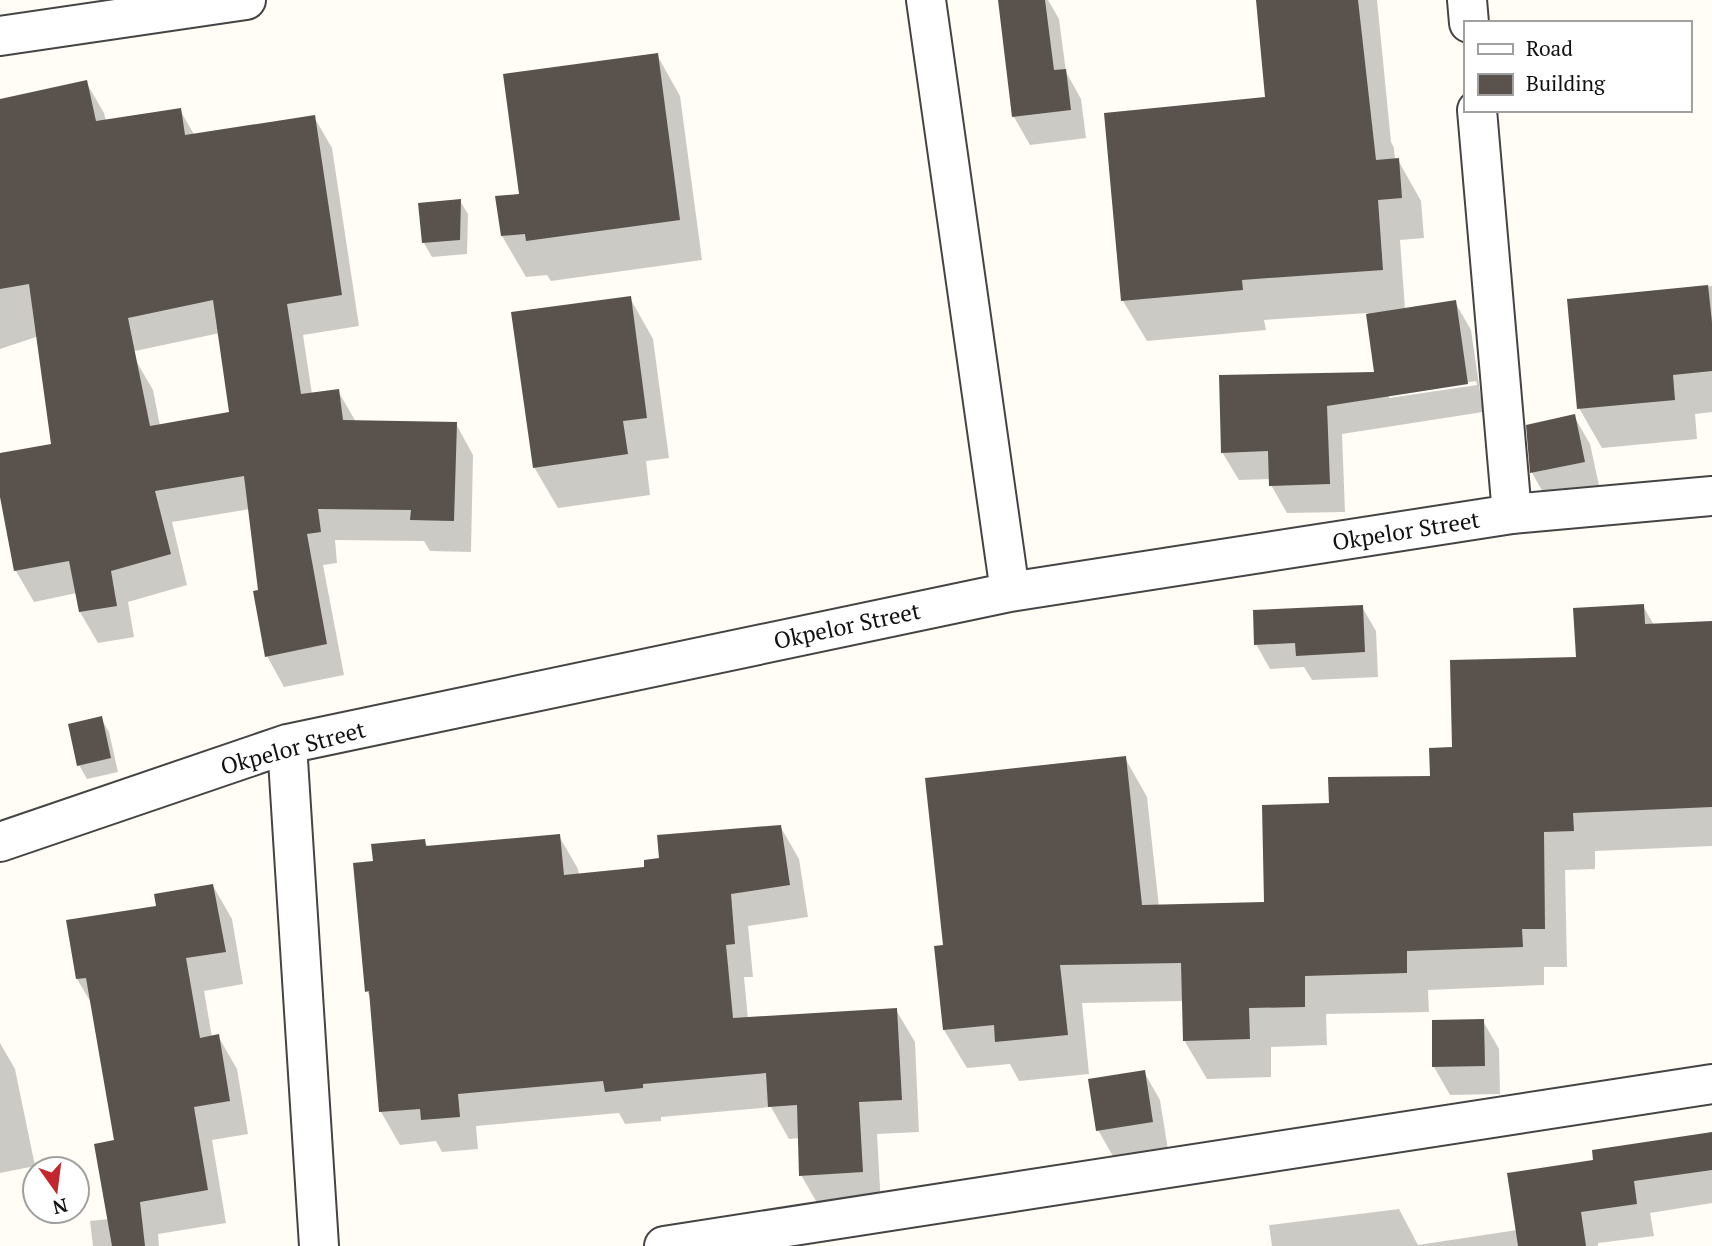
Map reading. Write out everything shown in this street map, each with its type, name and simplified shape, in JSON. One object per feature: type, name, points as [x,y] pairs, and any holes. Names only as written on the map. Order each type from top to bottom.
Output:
[{"type":"street","points":[[0,36],[246,0]]},
{"type":"street","points":[[926,0],[1010,592]]},
{"type":"street","points":[[1467,0],[1469,21]]},
{"type":"street","points":[[1477,112],[1512,514]]},
{"type":"street","name":"Okpelor Street","points":[[0,842],[287,744],[1010,592],[1512,514],[1712,496]]},
{"type":"street","points":[[287,744],[319,1246]]},
{"type":"street","points":[[664,1246],[816,1235],[1712,1084]]},
{"type":"building","points":[[998,0],[1045,0],[1054,70],[1066,69],[1071,110],[1012,117]]},
{"type":"building","points":[[1256,0],[1358,0],[1376,160],[1399,158],[1402,198],[1378,200],[1383,270],[1242,280],[1243,290],[1121,301],[1104,113],[1265,97]]},
{"type":"building","points":[[658,53],[680,220],[526,241],[525,234],[501,236],[495,196],[519,194],[503,74]]},
{"type":"building","points":[[87,80],[96,121],[181,108],[185,135],[315,115],[342,295],[287,304],[301,394],[339,389],[343,420],[457,422],[454,521],[410,520],[411,510],[318,509],[321,532],[307,534],[327,644],[265,657],[253,591],[258,590],[244,476],[155,491],[171,554],[111,571],[117,606],[79,612],[69,561],[14,571],[0,497],[0,453],[51,444],[29,284],[0,289],[0,99]],"holes":[[[213,300],[229,412],[150,426],[128,318]]]},
{"type":"building","points":[[461,199],[460,240],[422,243],[418,203]]},
{"type":"building","points":[[1708,285],[1712,322],[1712,371],[1673,375],[1675,400],[1577,409],[1567,299]]},
{"type":"building","points":[[631,296],[647,418],[623,421],[628,454],[533,468],[511,312]]},
{"type":"building","points":[[1456,300],[1468,384],[1327,406],[1330,484],[1269,486],[1268,451],[1221,453],[1219,375],[1374,372],[1366,314]]},
{"type":"building","points":[[1575,414],[1585,462],[1530,473],[1526,425]]},
{"type":"building","points":[[1644,604],[1645,624],[1712,621],[1712,807],[1573,813],[1574,831],[1544,832],[1545,929],[1522,929],[1523,947],[1407,951],[1407,973],[1305,976],[1305,1007],[1249,1008],[1250,1039],[1183,1041],[1181,963],[1060,965],[1068,1035],[995,1042],[994,1025],[943,1030],[934,946],[943,945],[925,778],[1126,756],[1142,905],[1264,902],[1262,805],[1329,803],[1328,777],[1430,776],[1429,748],[1452,747],[1450,660],[1576,657],[1573,608]]},
{"type":"building","points":[[1363,605],[1365,652],[1296,656],[1295,643],[1254,645],[1253,610]]},
{"type":"building","points":[[102,716],[111,758],[77,766],[68,724]]},
{"type":"building","points":[[781,825],[790,885],[731,894],[735,944],[726,945],[733,1018],[897,1008],[902,1100],[859,1102],[863,1172],[799,1176],[797,1105],[768,1107],[766,1073],[643,1084],[643,1088],[605,1092],[603,1081],[458,1094],[460,1117],[421,1120],[420,1109],[379,1112],[369,991],[365,992],[353,863],[373,861],[371,844],[425,839],[426,846],[560,834],[564,875],[644,867],[644,860],[659,858],[657,835]]},
{"type":"building","points":[[213,884],[226,952],[186,958],[200,1038],[219,1034],[230,1101],[194,1107],[208,1190],[140,1202],[145,1246],[112,1246],[94,1144],[114,1140],[86,978],[76,979],[66,920],[156,906],[154,894]]},
{"type":"building","points":[[1484,1019],[1485,1066],[1432,1067],[1432,1020]]},
{"type":"building","points":[[1145,1070],[1153,1122],[1096,1131],[1088,1079]]},
{"type":"building","points":[[1712,1132],[1712,1170],[1634,1181],[1637,1204],[1581,1212],[1586,1246],[1518,1246],[1507,1173],[1593,1160],[1592,1150]]}]
